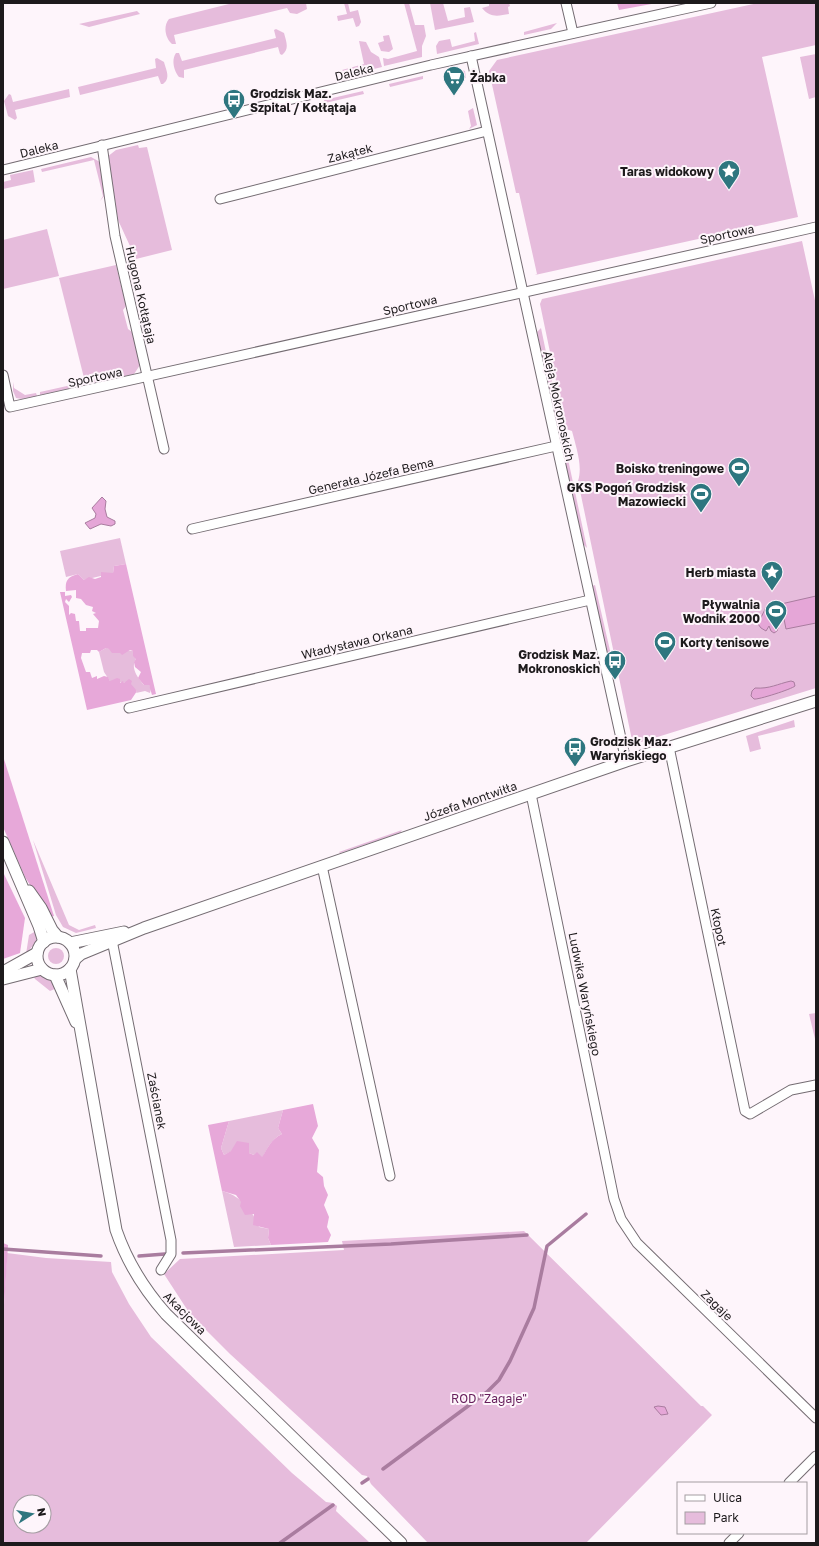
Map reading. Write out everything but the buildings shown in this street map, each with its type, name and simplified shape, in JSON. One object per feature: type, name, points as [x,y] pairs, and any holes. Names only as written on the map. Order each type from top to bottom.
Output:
[{"type":"street","points":[[566,3],[573,33]]},
{"type":"street","name":"Daleka","points":[[3,170],[471,56],[711,3]]},
{"type":"street","name":"Aleja Mokronoskich","points":[[471,56],[626,761]]},
{"type":"street","name":"Zakątek","points":[[220,199],[487,131]]},
{"type":"street","name":"Hugona Kołłątaja","points":[[102,145],[116,236],[164,449]]},
{"type":"street","name":"Sportowa","points":[[3,375],[10,407],[148,378],[522,292],[816,227]]},
{"type":"street","name":"Generała Józefa Bema","points":[[192,529],[556,446]]},
{"type":"street","name":"Władysława Orkana","points":[[130,708],[590,600]]},
{"type":"street","name":"Józefa Montwiłła","points":[[70,943],[112,938],[135,931],[626,761],[816,701]]},
{"type":"street","name":"Kłopot","points":[[669,747],[745,1111],[750,1114],[791,1090],[816,1086]]},
{"type":"street","name":"Ludwika Waryńskiego","points":[[531,794],[614,1200]]},
{"type":"street","points":[[3,842],[21,882],[44,942]]},
{"type":"street","points":[[322,866],[390,1176]]},
{"type":"street","points":[[21,882],[41,908],[52,930],[58,937],[70,943],[73,948],[75,959],[70,969],[55,975],[42,968],[39,964],[37,953]]},
{"type":"street","points":[[3,972],[37,953],[44,942],[48,939],[58,937]]},
{"type":"street","name":"Józefa Montwiłła","points":[[75,959],[81,954],[112,938]]},
{"type":"street","name":"Zaścianek","points":[[112,938],[171,1240],[171,1254],[161,1270]]},
{"type":"street","points":[[3,979],[42,968]]},
{"type":"street","name":"Akacjowa","points":[[70,969],[70,978],[76,1001],[116,1230],[127,1259],[137,1278],[166,1314],[401,1543]]},
{"type":"street","name":"Akacjowa","points":[[55,975],[80,1030]]},
{"type":"street","name":"Zagaje","points":[[614,1200],[621,1219],[637,1243],[816,1418]]},
{"type":"street","points":[[790,1482],[816,1456]]},
{"type":"street","points":[[729,1543],[738,1534]]},
{"type":"green space","points":[[233,3],[306,3],[307,9],[297,14],[290,13],[287,8],[174,35],[176,44],[172,44],[168,39],[165,28],[169,19]]},
{"type":"green space","points":[[344,3],[348,3],[350,12],[358,10],[361,22],[359,26],[356,27],[353,18],[338,21],[337,16],[347,14]]},
{"type":"green space","points":[[404,3],[409,3],[415,25],[424,25],[426,36],[422,46],[422,57],[384,66],[383,58],[388,59],[417,51]]},
{"type":"green space","points":[[430,3],[443,3],[448,21],[465,17],[464,8],[470,7],[474,22],[435,30]]},
{"type":"green space","points":[[489,3],[509,3],[509,14],[498,16],[491,15],[482,8],[489,6]]},
{"type":"green space","points":[[758,3],[816,3],[816,45],[762,57],[798,217],[535,275],[537,274],[519,193],[516,193],[489,71],[497,60]]},
{"type":"green space","points":[[137,11],[140,14],[89,27],[79,24]]},
{"type":"green space","points":[[557,23],[551,29],[524,35],[524,32]]},
{"type":"green space","points":[[276,29],[284,33],[287,48],[282,55],[280,54],[278,47],[184,70],[184,78],[179,77],[176,72],[173,62],[176,53],[179,53],[182,61],[276,38],[274,30]]},
{"type":"green space","points":[[476,32],[479,44],[437,54],[436,46],[439,41],[450,39],[452,47],[475,41],[474,33]]},
{"type":"green space","points":[[389,35],[393,49],[389,52],[381,51],[378,43],[384,41],[383,36]]},
{"type":"green space","points":[[359,41],[366,42],[371,52],[379,57],[382,67],[349,75],[342,70],[364,64]]},
{"type":"green space","points":[[816,54],[816,97],[809,99],[800,57]]},
{"type":"green space","points":[[157,58],[164,62],[167,71],[167,79],[163,84],[161,84],[158,76],[80,95],[78,87],[156,68],[155,59]]},
{"type":"green space","points":[[462,70],[465,71],[466,78],[460,79],[458,76],[447,78],[445,74]]},
{"type":"green space","points":[[423,76],[423,79],[390,87],[389,84]]},
{"type":"green space","points":[[69,89],[70,97],[15,110],[17,118],[15,120],[8,116],[4,101],[9,94],[11,95],[13,102]]},
{"type":"green space","points":[[363,91],[364,94],[325,103],[324,100]]},
{"type":"green space","points":[[473,108],[477,125],[469,129],[471,126],[468,111]]},
{"type":"green space","points":[[138,145],[139,148],[147,147],[172,250],[136,259],[118,220],[109,160],[107,157],[116,150]]},
{"type":"green space","points":[[91,157],[100,162],[105,195],[100,201],[103,196],[94,160],[42,172],[41,169]]},
{"type":"green space","points":[[33,170],[35,182],[3,189],[3,182],[11,180],[10,175]]},
{"type":"green space","points":[[47,229],[59,276],[3,289],[3,240]]},
{"type":"green space","name":"GKS Pogoń Grodzisk Mazowiecki","points":[[802,241],[816,305],[816,688],[638,743],[632,740],[578,481],[580,469],[578,456],[572,431],[566,429],[540,304],[542,299]]},
{"type":"green space","points":[[116,265],[126,306],[123,310],[128,329],[132,332],[140,365],[134,374],[40,395],[40,392],[85,382],[59,278]]},
{"type":"green space","points":[[541,328],[561,424],[556,425],[537,332]]},
{"type":"green space","points":[[13,382],[14,388],[25,395],[36,393],[37,396],[22,399],[16,398],[13,391]]},
{"type":"green space","points":[[562,431],[587,548],[583,544],[558,432]]},
{"type":"green space","points":[[120,538],[126,564],[114,566],[113,573],[84,580],[78,574],[66,577],[60,551]]},
{"type":"green space","points":[[595,585],[614,668],[611,668],[592,586]]},
{"type":"green space","points":[[106,648],[133,651],[136,659],[134,662],[134,669],[144,685],[149,685],[151,689],[150,693],[145,691],[136,693],[137,691],[126,683],[110,681],[104,672],[99,652]]},
{"type":"green space","points":[[794,720],[795,727],[758,736],[761,749],[750,752],[746,736]]},
{"type":"green space","points":[[402,830],[400,833],[340,853],[339,852]]},
{"type":"green space","points":[[33,840],[69,925],[79,930],[95,925],[96,928],[76,933],[63,927],[56,915]]},
{"type":"green space","points":[[36,931],[36,942],[26,954],[29,935]]},
{"type":"green space","points":[[56,948],[63,953],[64,956],[59,963],[56,964],[49,959],[48,956],[53,949]]},
{"type":"green space","points":[[33,975],[47,978],[57,988],[50,991],[35,979]]},
{"type":"green space","points":[[816,1013],[816,1043],[809,1014]]},
{"type":"green space","points":[[283,1110],[278,1128],[282,1134],[272,1141],[262,1158],[249,1153],[248,1143],[224,1155],[221,1148],[229,1121]]},
{"type":"green space","points":[[222,1191],[235,1196],[245,1204],[259,1227],[269,1229],[268,1238],[271,1245],[234,1247]]},
{"type":"green space","name":"ROD \"Zagaje\"","points":[[524,1231],[701,1406],[703,1406],[712,1415],[586,1543],[428,1543],[371,1484],[367,1476],[362,1475],[230,1354],[190,1314],[164,1274],[180,1259],[344,1250],[342,1241]]},
{"type":"green space","points":[[7,1253],[46,1258],[111,1262],[112,1272],[129,1304],[151,1337],[292,1473],[326,1502],[333,1503],[337,1506],[336,1511],[370,1543],[3,1543],[3,1323]]},
{"type":"shaded area","points":[[617,3],[657,3],[619,10]]},
{"type":"shaded area","points":[[102,497],[106,501],[105,509],[107,517],[115,521],[115,524],[111,526],[101,524],[90,529],[85,523],[95,518],[96,514],[92,508]]},
{"type":"shaded area","points":[[126,564],[156,694],[152,695],[149,685],[144,685],[138,678],[141,672],[135,667],[134,662],[136,659],[133,656],[133,651],[130,650],[122,655],[120,653],[112,653],[106,648],[99,652],[97,650],[91,650],[90,653],[82,653],[81,658],[86,672],[90,672],[92,678],[97,676],[97,679],[104,676],[108,677],[110,681],[117,678],[120,679],[120,683],[123,681],[124,683],[129,679],[132,681],[131,684],[137,691],[131,700],[87,710],[60,592],[65,592],[65,596],[71,595],[72,597],[69,602],[66,599],[65,602],[69,606],[69,615],[71,613],[75,614],[76,621],[79,621],[80,631],[86,631],[86,628],[98,628],[99,621],[93,614],[96,613],[92,611],[93,607],[86,605],[81,599],[76,598],[76,590],[66,591],[66,582],[69,578],[78,574],[84,580],[89,577],[95,579],[101,577],[101,572],[113,573],[114,566]]},
{"type":"shaded area","points":[[816,596],[816,623],[786,629],[781,604]]},
{"type":"shaded area","points":[[770,603],[774,605],[776,625],[778,628],[774,633],[771,631],[769,626],[766,631],[758,624],[767,605]]},
{"type":"shaded area","points":[[791,681],[794,682],[795,686],[788,689],[757,699],[754,699],[751,696],[752,691],[755,688],[769,687]]},
{"type":"shaded area","points":[[3,756],[54,916],[50,917],[25,877],[3,827]]},
{"type":"shaded area","points":[[3,872],[25,918],[20,953],[3,959]]},
{"type":"shaded area","points":[[313,1104],[318,1126],[312,1138],[319,1150],[317,1172],[323,1177],[324,1186],[328,1195],[324,1205],[329,1217],[327,1227],[331,1235],[328,1242],[271,1245],[268,1238],[269,1229],[253,1225],[254,1214],[245,1215],[240,1206],[241,1202],[236,1195],[222,1191],[208,1125],[229,1121],[221,1148],[224,1155],[231,1151],[237,1141],[249,1143],[249,1153],[254,1155],[257,1152],[262,1157],[272,1141],[282,1134],[278,1128],[283,1110]]},
{"type":"shaded area","points":[[3,1243],[8,1245],[3,1323]]},
{"type":"shaded area","points":[[654,1407],[665,1407],[668,1414],[661,1415]]},
{"type":"waterway","points":[[383,1469],[487,1392],[499,1380],[510,1361],[534,1308],[547,1246],[586,1214]]},
{"type":"waterway","points":[[183,1253],[391,1244],[527,1235]]},
{"type":"waterway","points":[[3,1249],[101,1256]]},
{"type":"waterway","points":[[139,1256],[165,1254]]},
{"type":"waterway","points":[[362,1483],[368,1479]]},
{"type":"waterway","points":[[280,1543],[333,1505]]},
{"type":"place","name":"Żabka","points":[[454,96]]},
{"type":"place","name":"Grodzisk Maz. Szpital / Kołłątaja","points":[[234,120]]},
{"type":"place","name":"Taras widokowy","points":[[729,190]]},
{"type":"place","name":"Boisko treningowe","points":[[739,488]]},
{"type":"place","name":"GKS Pogoń Grodzisk Mazowiecki","points":[[701,514]]},
{"type":"place","name":"Herb miasta","points":[[772,592]]},
{"type":"place","name":"Pływalnia Wodnik 2000","points":[[776,630]]},
{"type":"place","name":"Korty tenisowe","points":[[665,662]]},
{"type":"place","name":"Grodzisk Maz. Mokronoskich","points":[[615,680]]},
{"type":"place","name":"Grodzisk Maz. Waryńskiego","points":[[575,768]]}]
